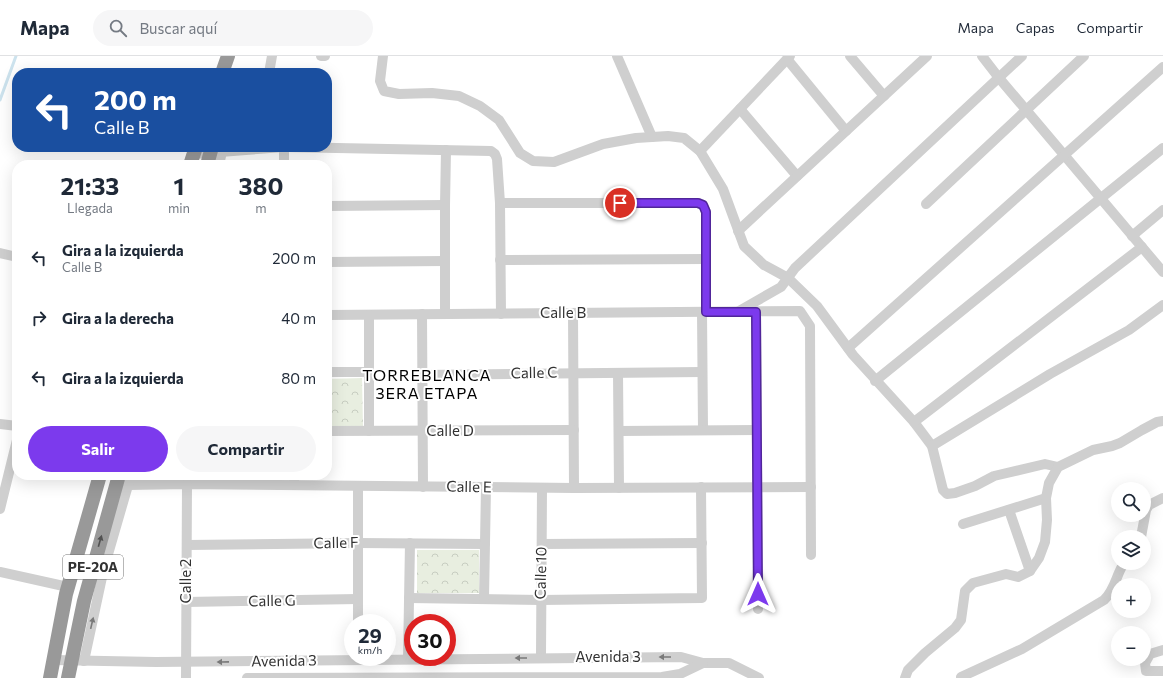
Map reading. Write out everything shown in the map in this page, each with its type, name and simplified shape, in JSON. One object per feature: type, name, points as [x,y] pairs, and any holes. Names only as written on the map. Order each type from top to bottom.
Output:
[{"type":"highway","points":[[224,68],[229,56]]},
{"type":"highway","points":[[227,68],[229,56]]},
{"type":"highway","name":"PE-20A","points":[[50,678],[68,587],[99,480]]},
{"type":"highway","name":"PE-20A","points":[[68,678],[78,660],[84,601],[125,480]]},
{"type":"street","points":[[270,68],[272,56]]},
{"type":"street","points":[[320,56],[325,56]]},
{"type":"street","points":[[383,56],[380,81],[384,91],[399,94],[432,93],[458,96],[480,106],[499,120],[520,153],[533,161],[554,162],[603,144],[652,137],[668,136],[684,138],[700,151],[723,189],[744,246],[764,265],[788,278],[817,306],[848,348],[914,422],[932,446],[943,490],[947,494],[955,493],[975,486],[994,476],[1045,464],[1058,467]]},
{"type":"street","points":[[617,56],[652,137]]},
{"type":"street","points":[[850,56],[884,96]]},
{"type":"street","points":[[738,231],[927,56]]},
{"type":"street","points":[[982,56],[1163,272]]},
{"type":"street","points":[[738,312],[781,287],[795,268],[1022,56]]},
{"type":"street","points":[[926,204],[1084,56]]},
{"type":"street","points":[[700,151],[788,58],[846,131]]},
{"type":"street","points":[[848,348],[1163,67]]},
{"type":"street","points":[[740,108],[797,176]]},
{"type":"street","points":[[332,148],[491,151],[495,154],[497,159],[500,203],[501,314]]},
{"type":"street","points":[[875,380],[1163,148]]},
{"type":"street","points":[[445,314],[446,150]]},
{"type":"street","points":[[193,155],[213,154]]},
{"type":"street","points":[[500,203],[698,203],[703,205],[706,212],[702,372],[703,430]]},
{"type":"street","points":[[332,206],[445,205]]},
{"type":"street","points":[[1132,236],[1163,210]]},
{"type":"street","points":[[914,422],[1142,247]]},
{"type":"street","points":[[0,253],[12,256]]},
{"type":"street","points":[[500,260],[706,259]]},
{"type":"street","points":[[332,262],[445,261]]},
{"type":"street","points":[[932,446],[1050,374],[1129,330],[1163,305]]},
{"type":"street","name":"Calle B","points":[[332,315],[800,311],[810,326],[811,487]]},
{"type":"street","points":[[756,312],[758,609]]},
{"type":"street","points":[[573,313],[574,488]]},
{"type":"street","points":[[422,314],[422,487]]},
{"type":"street","points":[[369,315],[369,431]]},
{"type":"street","points":[[332,372],[369,372]]},
{"type":"street","name":"Calle C","points":[[422,375],[702,372]]},
{"type":"street","points":[[618,373],[619,488]]},
{"type":"street","points":[[905,678],[908,670],[925,653],[955,628],[961,620],[965,591],[973,582],[1006,574],[1018,576],[1030,571],[1039,558],[1045,542],[1047,520],[1046,498],[1049,483],[1058,467],[1093,450],[1120,443],[1157,422],[1163,421]]},
{"type":"street","points":[[0,424],[12,425]]},
{"type":"street","name":"Calle D","points":[[332,431],[574,430]]},
{"type":"street","points":[[619,431],[757,430]]},
{"type":"street","points":[[0,509],[12,460]]},
{"type":"street","name":"Calle E","points":[[146,480],[187,484],[242,480],[294,480],[358,486],[422,487],[811,487]]},
{"type":"street","name":"Calle 2","points":[[186,678],[187,484]]},
{"type":"street","points":[[358,486],[358,614]]},
{"type":"street","points":[[484,599],[486,487]]},
{"type":"street","points":[[409,598],[541,600],[702,598],[701,487]]},
{"type":"street","points":[[811,487],[811,555]]},
{"type":"street","name":"Calle 10","points":[[541,658],[542,488]]},
{"type":"street","points":[[964,524],[1046,498]]},
{"type":"street","points":[[1143,530],[1146,510],[1149,505],[1163,498]]},
{"type":"street","points":[[1009,510],[1030,571]]},
{"type":"street","name":"Calle F","points":[[187,545],[358,543],[485,544]]},
{"type":"street","points":[[409,614],[410,543]]},
{"type":"street","points":[[542,544],[702,543]]},
{"type":"street","points":[[961,677],[1022,649],[1104,600],[1110,595],[1120,570]]},
{"type":"street","points":[[0,572],[68,587]]},
{"type":"street","name":"Calle G","points":[[186,602],[358,599]]},
{"type":"street","points":[[1163,650],[1150,654],[1145,663],[1146,671],[1163,671]]},
{"type":"street","name":"Avenida 3","points":[[456,659],[681,656],[703,663]]},
{"type":"street","name":"Avenida 3","points":[[53,660],[186,662],[344,659]]},
{"type":"street","points":[[321,660],[322,678]]},
{"type":"street","points":[[703,663],[729,663],[738,673],[759,678]]},
{"type":"street","name":"Avenida 3","points":[[247,678],[662,677],[680,674],[703,663]]},
{"type":"street","points":[[358,666],[358,678]]},
{"type":"green space","points":[[362,378],[363,426],[332,426],[332,379]]},
{"type":"green space","points":[[417,550],[479,550],[479,593],[417,593]]},
{"type":"waterway","points":[[0,100],[16,56]]},
{"type":"district","name":"TORREBLANCA 3ERA ETAPA","points":[[427,384]]},
{"type":"route","points":[[620,203],[698,203],[703,205],[706,212],[706,312],[756,312],[758,594]]}]
